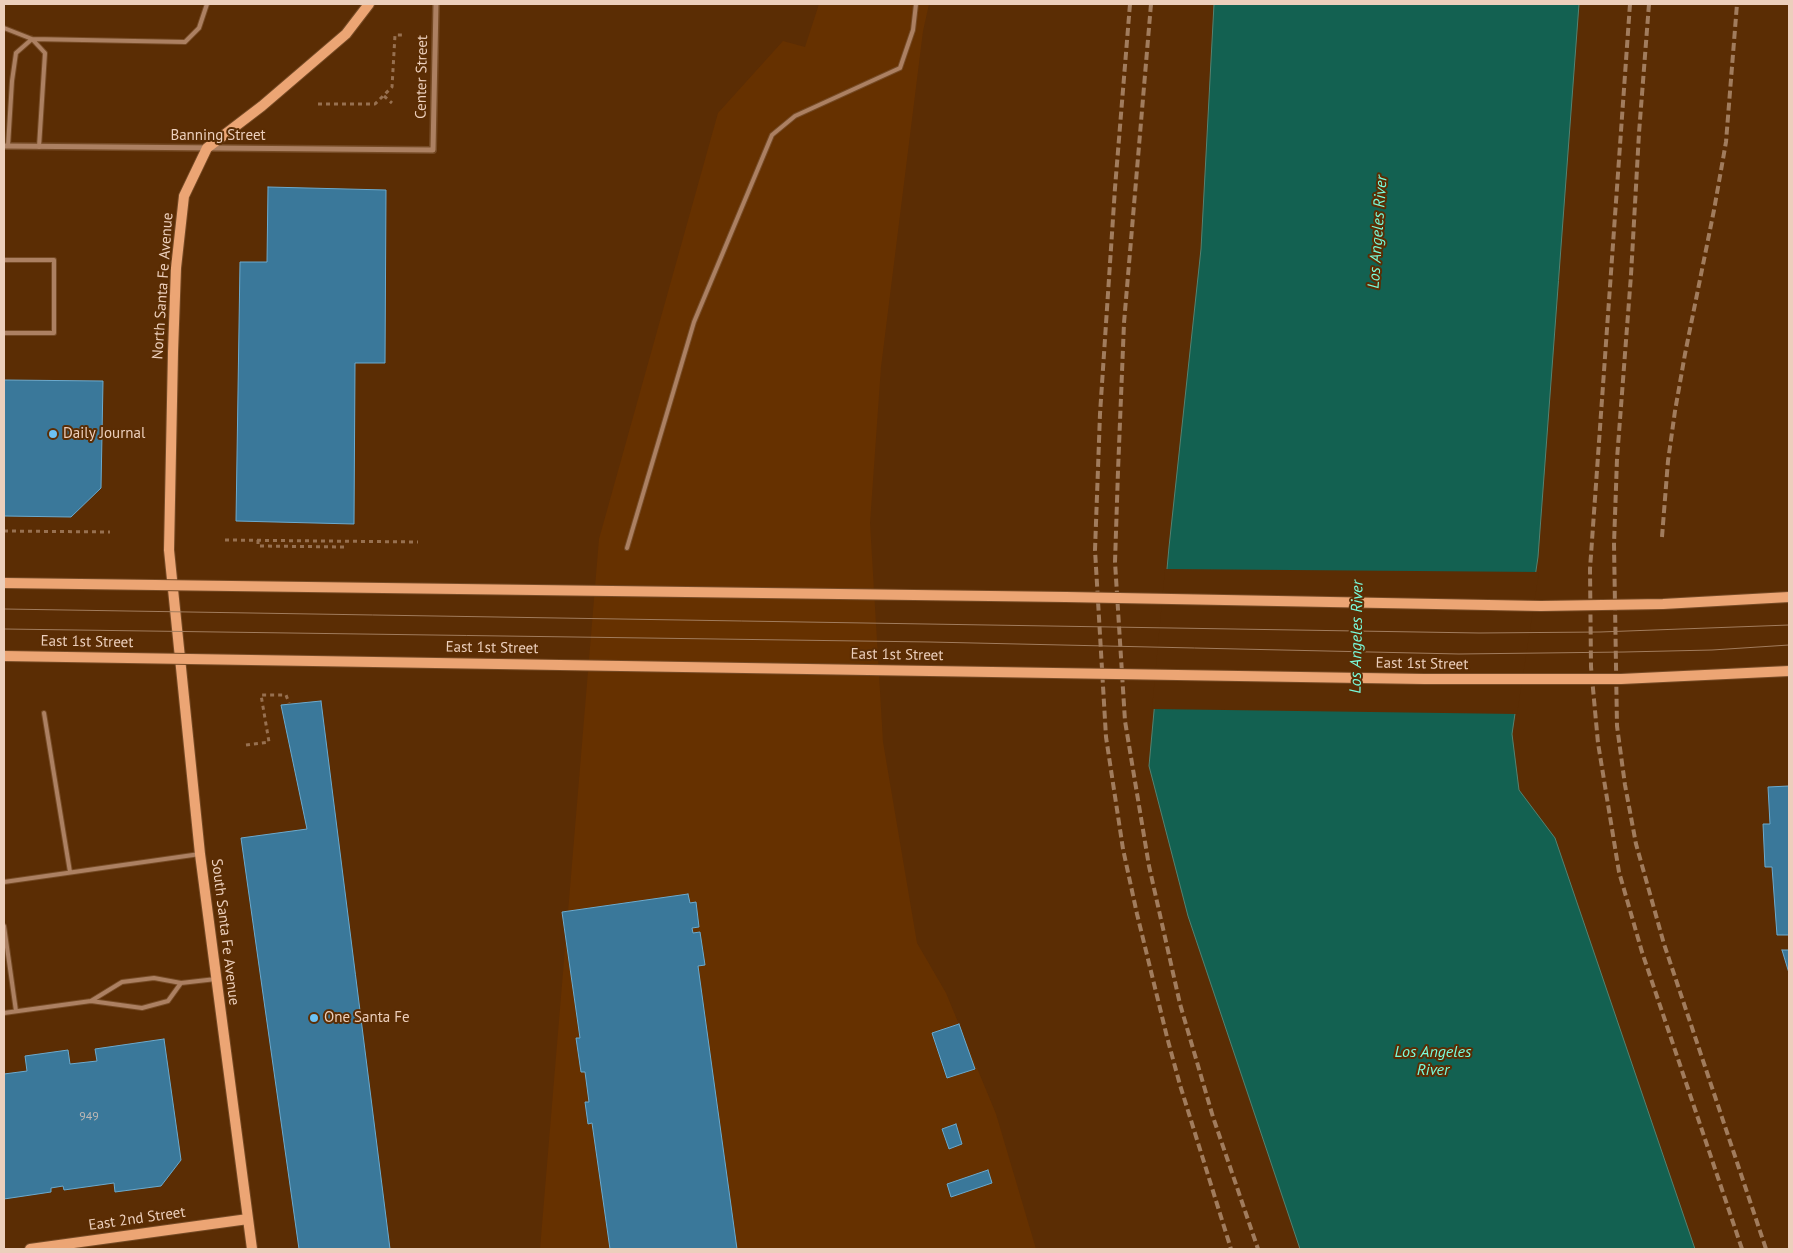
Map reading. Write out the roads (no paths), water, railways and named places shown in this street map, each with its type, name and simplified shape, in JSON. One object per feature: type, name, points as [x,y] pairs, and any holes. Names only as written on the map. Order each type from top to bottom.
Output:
[{"type":"main road","name":"North Santa Fe Avenue","points":[[176,619],[169,550],[176,268],[184,196],[207,148],[262,106],[346,34],[369,4]]},
{"type":"main road","points":[[4,583],[1056,597],[1541,606],[1663,604],[1789,597]]},
{"type":"main road","name":"South Santa Fe Avenue","points":[[176,619],[200,854],[252,1249]]},
{"type":"main road","name":"East 1st Street","points":[[4,656],[1443,680],[1613,680],[1789,672]]},
{"type":"main road","name":"East 2nd Street","points":[[30,1249],[248,1219]]},
{"type":"street","name":"Center Street","points":[[433,150],[436,4]]},
{"type":"street","name":"Banning Street","points":[[6,146],[433,150]]},
{"type":"lane","points":[[4,28],[32,39],[185,42],[199,28],[207,4]]},
{"type":"lane","points":[[627,548],[694,322],[772,136],[795,116],[900,68],[913,30],[916,4]]},
{"type":"lane","points":[[6,146],[16,53],[32,39]]},
{"type":"lane","points":[[32,39],[45,53],[40,147]]},
{"type":"lane","points":[[4,260],[54,260],[54,333],[4,333]]},
{"type":"lane","points":[[44,713],[70,872]]},
{"type":"lane","points":[[4,882],[200,854]]},
{"type":"lane","points":[[4,926],[16,1011]]},
{"type":"lane","points":[[91,1001],[122,982],[154,978],[181,983],[216,979]]},
{"type":"lane","points":[[4,1013],[91,1001],[142,1008],[168,1001],[181,983]]},
{"type":"water","name":"Los Angeles River","points":[[1214,4],[1579,4],[1538,557],[1512,734],[1519,790],[1555,838],[1695,1249],[1300,1249],[1188,916],[1149,766],[1169,547],[1201,249]]},
{"type":"tram line","points":[[4,609],[1479,633],[1600,632],[1789,625]]},
{"type":"tram line","points":[[4,629],[930,642],[1459,654],[1712,650],[1789,645]]},
{"type":"railway","points":[[1130,4],[1115,188],[1100,414],[1095,550],[1106,737],[1123,849],[1167,1037],[1231,1249]]},
{"type":"railway","points":[[1151,4],[1124,323],[1118,471],[1115,562],[1125,721],[1149,866],[1180,1004],[1213,1117],[1258,1249]]},
{"type":"railway","points":[[1630,4],[1590,569],[1591,667],[1598,743],[1619,872],[1642,952],[1742,1249]]},
{"type":"railway","points":[[1649,4],[1617,459],[1614,544],[1617,726],[1636,844],[1664,944],[1766,1249]]},
{"type":"railway","points":[[1662,537],[1668,461],[1675,411],[1726,142],[1737,4]]},
{"type":"place","name":"Daily Journal","points":[[53,434]]},
{"type":"place","name":"One Santa Fe","points":[[314,1018]]}]
